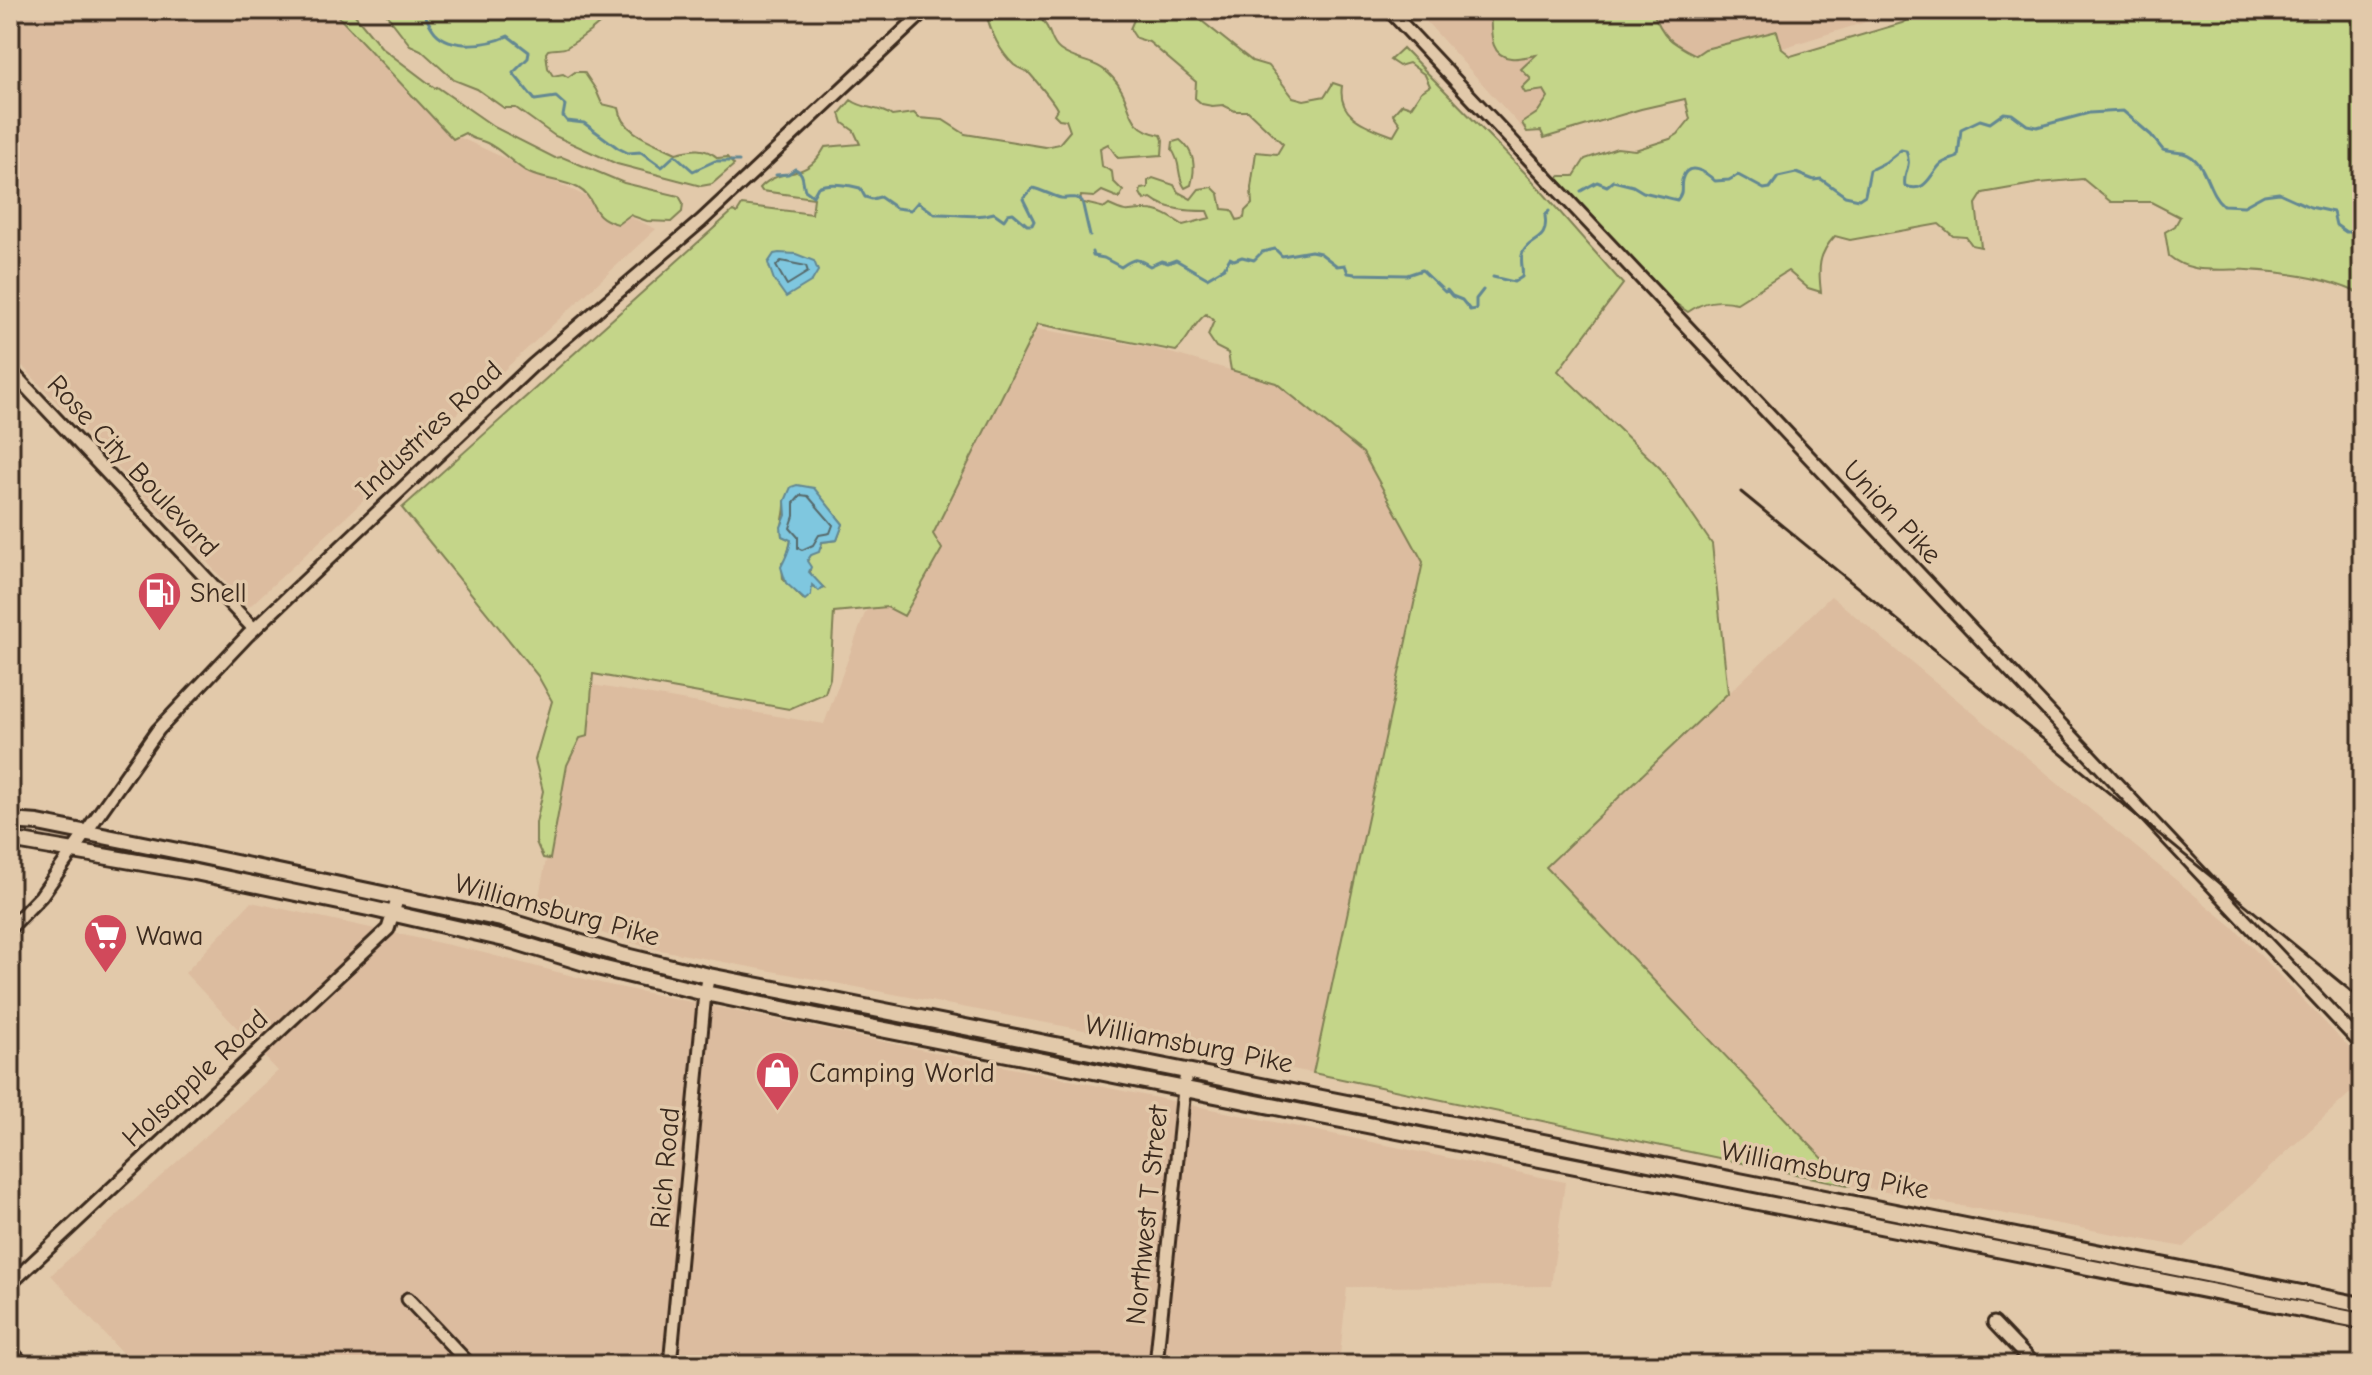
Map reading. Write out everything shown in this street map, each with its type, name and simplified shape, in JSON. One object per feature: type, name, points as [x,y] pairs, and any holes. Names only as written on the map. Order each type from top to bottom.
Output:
[{"type":"main road","name":"Williamsburg Pike","points":[[10,821],[38,823],[501,919],[622,955],[709,976],[2362,1305]]},
{"type":"main road","name":"Williamsburg Pike","points":[[10,840],[195,872],[513,941],[601,968],[705,993],[1183,1091],[2359,1323]]},
{"type":"street","name":"Industries Road","points":[[10,928],[41,896],[158,730],[254,629],[543,355],[701,221],[926,10]]},
{"type":"street","name":"Union Pike","points":[[1389,10],[2362,1045]]},
{"type":"street","name":"Rose City Boulevard","points":[[10,370],[254,629]]},
{"type":"street","name":"Holsapple Road","points":[[10,1284],[388,929],[398,897]]},
{"type":"street","name":"Rich Road","points":[[670,1365],[709,976]]},
{"type":"street","name":"Northwest T Street","points":[[1156,1365],[1186,1070]]},
{"type":"street","points":[[408,1299],[470,1365]]},
{"type":"street","points":[[1994,1323],[2034,1365]]},
{"type":"street","points":[[10,1350],[24,1365]]},
{"type":"shaded area","points":[[330,10],[444,130],[656,229],[249,607],[10,353],[10,11]]},
{"type":"shaded area","points":[[1416,10],[1904,10],[1523,129]]},
{"type":"shaded area","points":[[1038,329],[1153,348],[1276,383],[1363,453],[1423,562],[1313,1073],[649,948],[536,912],[580,683],[824,724],[865,613]]},
{"type":"shaded area","points":[[1831,596],[2233,927],[2362,1061],[2362,1082],[2184,1247],[1848,1185],[1546,867]]},
{"type":"shaded area","points":[[251,902],[472,950],[604,984],[1565,1182],[1551,1286],[1347,1287],[1339,1365],[133,1365],[51,1275],[278,1071],[185,973]]},
{"type":"green space","points":[[332,10],[351,10],[382,48],[496,128],[555,158],[562,157],[624,183],[679,196],[683,203],[682,212],[671,222],[647,221],[630,215],[618,224],[608,221],[601,217],[578,188],[529,173],[492,146],[465,133],[453,139]]},
{"type":"green space","points":[[383,10],[620,10],[607,14],[567,47],[548,50],[548,68],[553,76],[563,74],[568,77],[575,72],[584,72],[602,104],[619,108],[627,125],[641,136],[676,153],[687,150],[708,152],[718,158],[727,157],[734,165],[712,184],[701,186],[617,164],[555,136],[516,108],[504,108],[477,89],[454,80],[421,50],[410,45]]},
{"type":"green space","points":[[985,10],[1033,10],[1045,24],[1057,48],[1106,72],[1120,87],[1140,127],[1161,135],[1162,155],[1118,158],[1108,144],[1100,148],[1102,166],[1112,172],[1113,181],[1123,191],[1119,198],[1102,191],[1094,197],[1081,196],[1080,202],[1105,208],[1109,205],[1126,211],[1157,211],[1183,225],[1210,218],[1207,211],[1170,207],[1151,198],[1144,200],[1141,189],[1148,188],[1148,181],[1153,178],[1174,185],[1178,192],[1191,199],[1199,189],[1212,187],[1219,194],[1222,209],[1232,210],[1237,220],[1244,218],[1245,211],[1252,204],[1256,152],[1277,154],[1283,144],[1248,111],[1202,104],[1195,98],[1196,82],[1149,42],[1136,38],[1130,29],[1136,15],[1131,10],[1188,10],[1252,61],[1269,66],[1293,97],[1304,100],[1325,96],[1333,83],[1342,86],[1344,106],[1349,113],[1393,136],[1400,124],[1393,114],[1402,104],[1411,107],[1421,92],[1430,86],[1425,75],[1409,63],[1399,66],[1390,60],[1403,48],[1530,178],[1623,284],[1558,371],[1660,468],[1712,544],[1728,693],[1546,867],[1848,1185],[1313,1073],[1423,562],[1363,453],[1276,383],[1231,370],[1228,353],[1216,347],[1208,335],[1214,321],[1206,314],[1176,351],[1038,324],[933,534],[942,549],[904,616],[887,607],[834,612],[830,678],[825,693],[789,709],[593,674],[588,736],[580,738],[567,765],[550,859],[543,858],[536,842],[536,823],[543,791],[535,760],[552,701],[538,676],[402,508],[733,211],[737,213],[742,205],[812,214],[814,198],[762,191],[760,188],[776,177],[809,166],[825,147],[860,144],[854,131],[843,123],[840,113],[851,100],[892,116],[914,113],[919,118],[943,120],[965,134],[1045,147],[1059,144],[1070,131],[1066,120],[1054,114],[1057,109],[1030,74],[1014,65],[1003,53]],"holes":[[[804,487],[820,496],[843,524],[837,540],[822,542],[821,548],[807,561],[812,578],[823,587],[812,585],[803,599],[783,579],[782,563],[786,561],[791,540],[782,536],[785,501],[790,494]]]},
{"type":"green space","points":[[1490,10],[1652,10],[1668,38],[1696,55],[1705,49],[1777,31],[1782,49],[1791,56],[1902,23],[1928,10],[2362,10],[2362,295],[2306,276],[2187,266],[2169,256],[2165,232],[2175,226],[2180,217],[2151,202],[2111,202],[2083,179],[1983,193],[1976,204],[1981,247],[1972,245],[1966,237],[1953,236],[1939,224],[1850,240],[1835,236],[1820,262],[1821,292],[1808,288],[1788,271],[1737,303],[1711,302],[1688,312],[1659,292],[1557,178],[1574,176],[1585,159],[1617,148],[1635,150],[1670,139],[1690,119],[1685,99],[1544,138],[1541,131],[1527,132],[1522,123],[1537,113],[1548,97],[1544,90],[1525,93],[1522,88],[1531,79],[1521,69],[1536,55],[1511,58],[1498,52],[1492,40]]},
{"type":"green space","points":[[1180,140],[1189,150],[1194,166],[1191,185],[1185,188],[1172,150],[1173,142]]},
{"type":"water","points":[[774,254],[796,254],[814,261],[818,271],[812,281],[786,297],[774,280],[768,263]]},
{"type":"water","points":[[791,487],[814,488],[843,524],[837,540],[822,542],[819,552],[807,561],[811,567],[809,572],[823,587],[819,591],[812,585],[811,595],[805,600],[786,583],[781,567],[791,540],[782,536],[785,501]]},
{"type":"waterway","points":[[422,10],[435,32],[450,41],[470,44],[508,36],[529,52],[528,58],[513,73],[535,100],[556,97],[565,105],[563,116],[567,121],[584,123],[628,153],[641,152],[662,167],[675,155],[693,171],[715,161],[739,161]]},
{"type":"waterway","points":[[1581,191],[1597,182],[1607,186],[1613,181],[1677,200],[1684,174],[1692,169],[1702,171],[1715,181],[1729,180],[1738,175],[1764,189],[1770,188],[1778,177],[1796,173],[1814,180],[1821,179],[1845,196],[1859,199],[1865,195],[1870,170],[1901,150],[1906,151],[1908,157],[1905,186],[1922,186],[1942,163],[1958,157],[1961,129],[1980,120],[1990,123],[2004,113],[2037,127],[2089,113],[2123,111],[2163,150],[2183,153],[2197,162],[2223,205],[2244,206],[2264,195],[2279,193],[2310,207],[2333,212],[2336,225],[2346,232],[2352,232],[2362,222]]},
{"type":"waterway","points":[[776,175],[788,174],[795,169],[802,175],[805,190],[813,196],[822,185],[845,185],[860,188],[865,197],[880,197],[896,208],[911,210],[918,202],[935,214],[972,216],[994,213],[1004,220],[1013,213],[1027,225],[1032,225],[1034,221],[1023,199],[1033,188],[1061,198],[1082,201],[1090,236]]},
{"type":"waterway","points":[[1493,277],[1514,282],[1522,277],[1523,252],[1542,235],[1545,216],[1549,211]]},
{"type":"waterway","points":[[1092,252],[1093,256],[1121,267],[1136,260],[1150,266],[1176,260],[1207,278],[1224,268],[1230,258],[1254,260],[1262,252],[1275,249],[1282,256],[1311,251],[1320,253],[1337,266],[1345,265],[1348,273],[1407,275],[1422,270],[1445,292],[1447,290],[1462,300],[1470,310],[1476,309],[1476,299],[1483,290]]},
{"type":"railway","points":[[1741,492],[2362,1000]]},
{"type":"place","name":"Shell","points":[[159,632]]},
{"type":"place","name":"Wawa","points":[[105,975]]},
{"type":"place","name":"Camping World","points":[[778,1112]]}]
